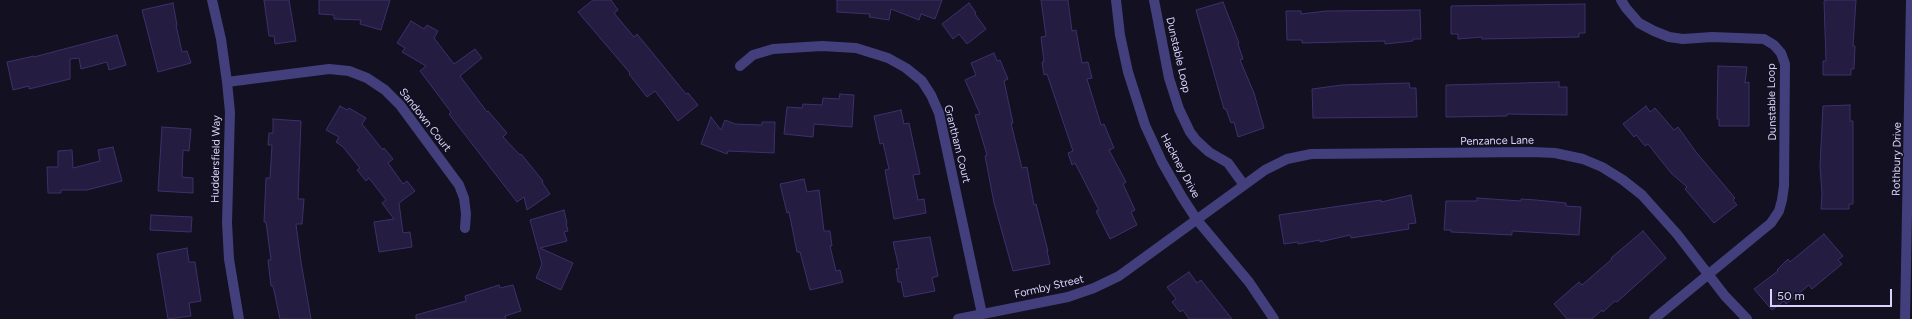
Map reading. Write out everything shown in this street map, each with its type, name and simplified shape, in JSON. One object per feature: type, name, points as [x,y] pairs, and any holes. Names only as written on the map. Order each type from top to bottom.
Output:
[{"type":"street","name":"Huddersfield Way","points":[[212,0],[221,39],[230,112],[227,230],[229,259],[239,319]]},
{"type":"street","name":"Hackney Drive","points":[[1116,0],[1120,35],[1128,72],[1146,125],[1162,162],[1197,220],[1249,282],[1274,319]]},
{"type":"street","name":"Dunstable Loop","points":[[1154,0],[1169,78],[1179,109],[1190,132],[1209,152],[1228,163],[1244,185]]},
{"type":"street","name":"Dunstable Loop","points":[[1621,0],[1626,8],[1640,23],[1654,32],[1683,39],[1712,37],[1764,39],[1778,49],[1785,64],[1784,186],[1779,211],[1771,224],[1654,319]]},
{"type":"street","name":"Rothbury Drive","points":[[1905,319],[1911,0]]},
{"type":"street","name":"Grantham Court","points":[[740,66],[753,55],[773,48],[822,46],[849,48],[868,51],[888,58],[906,68],[922,81],[931,95],[939,113],[982,314]]},
{"type":"street","name":"Sandown Court","points":[[227,82],[329,69],[349,71],[367,78],[385,90],[400,105],[459,185],[464,198],[466,214],[465,228]]},
{"type":"street","name":"Penzance Lane","points":[[1197,220],[1265,170],[1287,159],[1311,154],[1555,153],[1583,159],[1602,167],[1623,180],[1642,196],[1672,228],[1725,296],[1747,319]]},
{"type":"street","name":"Formby Street","points":[[958,319],[1068,297],[1094,288],[1119,276],[1197,220]]},
{"type":"building","points":[[264,0],[289,0],[296,41],[275,44],[274,36],[269,36]]},
{"type":"building","points":[[319,0],[390,0],[381,30],[360,24],[361,20],[334,19],[334,15],[319,14]]},
{"type":"building","points":[[593,0],[611,0],[618,10],[614,13],[634,37],[637,34],[686,94],[688,93],[698,105],[678,121],[655,91],[647,97],[629,74],[630,73],[578,12]]},
{"type":"building","points":[[837,0],[942,0],[935,19],[921,14],[919,20],[891,9],[889,20],[869,17],[870,14],[837,12]]},
{"type":"building","points":[[1041,0],[1068,0],[1072,31],[1076,30],[1082,63],[1088,62],[1092,78],[1087,79],[1101,125],[1104,124],[1114,148],[1109,150],[1126,182],[1123,184],[1135,210],[1131,212],[1137,225],[1110,239],[1096,211],[1099,210],[1075,163],[1072,165],[1068,153],[1073,151],[1047,74],[1044,75],[1041,37],[1046,36]]},
{"type":"building","points":[[1856,0],[1853,46],[1855,46],[1854,69],[1851,69],[1851,75],[1823,75],[1823,61],[1826,61],[1824,1]]},
{"type":"building","points":[[1223,2],[1239,43],[1238,44],[1243,59],[1240,60],[1254,93],[1264,128],[1238,137],[1234,122],[1231,123],[1226,109],[1224,109],[1196,10]]},
{"type":"building","points":[[173,3],[182,52],[187,51],[191,63],[158,72],[142,10]]},
{"type":"building","points":[[969,3],[986,29],[967,44],[959,34],[953,39],[942,24]]},
{"type":"building","points":[[1585,4],[1585,33],[1579,33],[1579,37],[1482,39],[1482,37],[1458,39],[1458,34],[1451,34],[1451,6]]},
{"type":"building","points":[[1420,10],[1421,39],[1413,39],[1413,41],[1385,44],[1385,41],[1302,43],[1302,40],[1287,40],[1286,11],[1301,11],[1301,14],[1326,11]]},
{"type":"building","points":[[411,21],[424,29],[427,25],[438,31],[434,38],[454,64],[475,49],[482,58],[460,76],[487,112],[488,111],[507,133],[503,137],[520,155],[521,154],[543,181],[542,182],[550,194],[527,210],[524,197],[517,202],[449,114],[451,112],[420,71],[426,66],[402,52],[405,48],[397,43]]},
{"type":"building","points":[[117,35],[126,65],[109,70],[107,62],[81,69],[79,58],[70,59],[70,79],[29,89],[29,86],[13,90],[7,62],[34,57]]},
{"type":"building","points":[[994,53],[997,61],[1000,60],[1008,79],[1004,81],[1013,123],[1011,123],[1022,168],[1027,167],[1034,205],[1036,204],[1050,264],[1013,271],[994,203],[985,156],[987,155],[975,115],[980,114],[965,80],[976,75],[971,63]]},
{"type":"building","points":[[1718,66],[1747,67],[1745,83],[1749,82],[1749,126],[1719,126],[1719,119],[1717,119]]},
{"type":"building","points":[[1559,82],[1559,87],[1567,87],[1567,115],[1507,114],[1507,116],[1446,117],[1446,85]]},
{"type":"building","points":[[1409,83],[1410,88],[1416,88],[1417,117],[1313,118],[1312,89],[1342,85]]},
{"type":"building","points":[[840,94],[854,95],[852,127],[814,124],[813,137],[784,134],[787,107],[802,108],[803,104],[822,105],[823,98],[839,99]]},
{"type":"building","points":[[1850,105],[1850,121],[1853,121],[1853,204],[1849,204],[1849,209],[1821,209],[1822,194],[1820,166],[1823,106]]},
{"type":"building","points":[[340,106],[347,110],[349,108],[366,118],[362,124],[383,150],[384,148],[393,159],[388,163],[403,184],[407,181],[415,191],[399,203],[403,233],[410,232],[412,247],[379,252],[374,222],[394,219],[382,203],[386,200],[369,178],[366,181],[357,170],[360,168],[343,147],[336,142],[339,137],[326,130]]},
{"type":"building","points":[[1646,106],[1650,112],[1655,108],[1674,130],[1678,127],[1696,152],[1735,198],[1733,200],[1737,205],[1714,223],[1685,189],[1687,187],[1671,173],[1648,144],[1645,146],[1636,135],[1634,137],[1623,124]]},
{"type":"building","points":[[901,110],[904,124],[909,123],[920,174],[913,175],[918,200],[924,199],[926,213],[894,219],[885,170],[889,169],[883,143],[880,144],[874,116]]},
{"type":"building","points":[[711,117],[721,130],[725,120],[735,124],[762,125],[762,122],[775,122],[774,153],[728,151],[727,154],[701,144]]},
{"type":"building","points":[[273,119],[301,121],[298,199],[304,199],[302,224],[296,224],[311,319],[280,319],[273,286],[271,286],[268,260],[271,260],[266,222],[264,222],[266,178],[270,178],[272,145],[268,145],[269,133],[273,133]]},
{"type":"building","points":[[162,127],[191,129],[189,151],[183,150],[182,177],[193,178],[193,193],[158,191]]},
{"type":"building","points":[[113,147],[122,181],[87,190],[61,190],[61,193],[48,193],[47,167],[58,167],[58,151],[72,150],[73,168],[100,161],[98,150]]},
{"type":"building","points":[[804,179],[807,192],[819,190],[824,231],[830,231],[832,246],[830,246],[836,271],[840,270],[843,282],[810,290],[800,252],[797,252],[789,212],[787,213],[780,184]]},
{"type":"building","points":[[1411,195],[1416,223],[1408,224],[1409,229],[1351,238],[1350,235],[1320,242],[1320,240],[1298,244],[1298,242],[1284,244],[1279,215],[1381,200],[1381,202]]},
{"type":"building","points":[[1477,198],[1521,201],[1521,199],[1536,200],[1566,203],[1566,206],[1581,207],[1579,235],[1512,231],[1512,235],[1451,232],[1451,230],[1444,230],[1446,201],[1477,201]]},
{"type":"building","points":[[564,210],[568,231],[564,232],[567,241],[540,248],[573,263],[561,290],[536,278],[542,264],[530,220]]},
{"type":"building","points":[[151,215],[192,217],[191,232],[150,230]]},
{"type":"building","points":[[1643,231],[1666,258],[1617,302],[1615,301],[1603,312],[1602,310],[1592,319],[1567,319],[1554,304],[1579,282],[1582,285]]},
{"type":"building","points":[[1824,234],[1843,256],[1838,260],[1842,264],[1812,289],[1809,285],[1786,304],[1784,301],[1772,310],[1754,289],[1778,271],[1777,270],[1788,259],[1790,262]]},
{"type":"building","points":[[930,237],[938,276],[932,278],[935,291],[904,297],[901,282],[898,282],[896,269],[899,268],[893,242]]},
{"type":"building","points":[[187,248],[189,262],[195,262],[201,301],[189,303],[191,316],[168,319],[157,254]]},
{"type":"building","points":[[1189,272],[1197,283],[1201,280],[1232,319],[1189,319],[1183,310],[1180,312],[1172,302],[1176,299],[1167,287]]},
{"type":"building","points":[[499,285],[500,288],[513,285],[521,311],[505,316],[506,319],[416,319],[416,315],[466,301],[465,296]]}]
